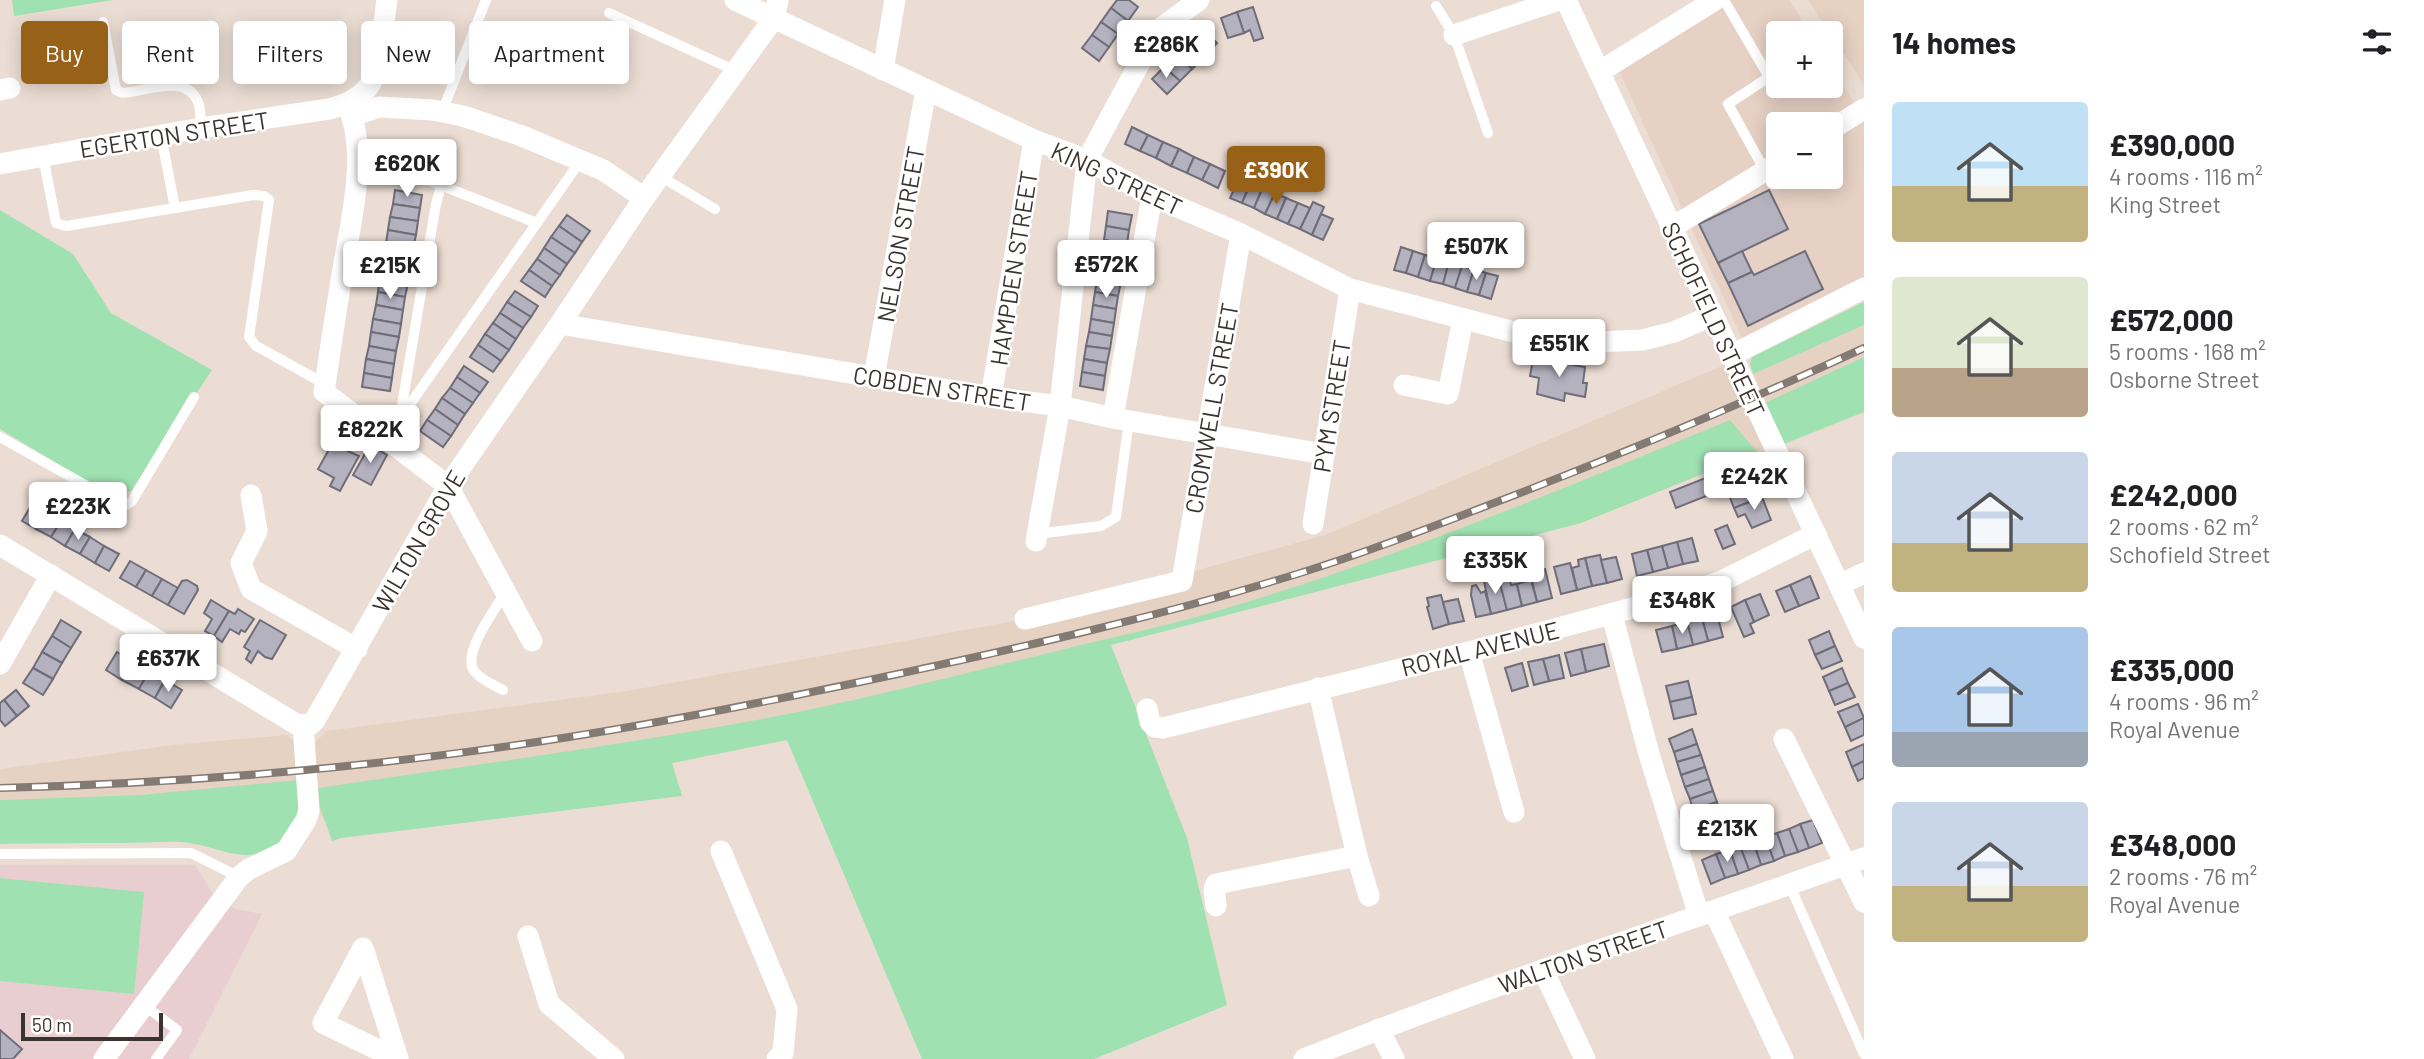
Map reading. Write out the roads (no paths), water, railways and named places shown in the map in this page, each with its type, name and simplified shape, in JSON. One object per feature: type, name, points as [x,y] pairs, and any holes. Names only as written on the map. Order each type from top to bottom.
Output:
[{"type":"street","points":[[387,0],[372,82],[350,110],[357,145],[354,197],[324,391],[447,486],[532,641]]},
{"type":"street","name":"KING STREET","points":[[735,0],[776,9],[883,70],[1034,140],[1087,160],[1152,196],[1241,234],[1350,289],[1533,337],[1574,343],[1642,340],[1674,332],[1711,316]]},
{"type":"street","points":[[883,70],[895,0]]},
{"type":"street","points":[[1036,538],[1060,406],[1087,160],[1157,31],[1199,0]]},
{"type":"street","points":[[1454,35],[1559,0]]},
{"type":"street","name":"SCHOFIELD STREET","points":[[1566,0],[1711,316],[1769,433],[1864,638]]},
{"type":"street","points":[[1599,72],[1715,0]]},
{"type":"street","name":"WILTON GROVE","points":[[303,725],[310,725],[316,720],[447,486],[644,198],[736,71],[776,9]]},
{"type":"street","name":"NELSON STREET","points":[[874,377],[926,90]]},
{"type":"street","name":"EGERTON STREET","points":[[0,164],[201,128],[329,109],[379,107],[463,116],[522,136],[603,170],[644,198]]},
{"type":"street","points":[[1843,122],[1864,109]]},
{"type":"street","name":"HAMPDEN STREET","points":[[992,397],[1034,140]]},
{"type":"street","points":[[1671,228],[1766,171]]},
{"type":"street","points":[[1121,419],[1152,196]]},
{"type":"street","name":"CROMWELL STREET","points":[[1025,618],[1182,581],[1241,234]]},
{"type":"street","points":[[1730,356],[1864,288]]},
{"type":"street","name":"PYM STREET","points":[[1313,524],[1350,289]]},
{"type":"street","points":[[1405,385],[1448,394],[1463,319]]},
{"type":"street","name":"COBDEN STREET","points":[[560,324],[992,397],[1060,406],[1324,454]]},
{"type":"street","points":[[251,495],[257,531],[241,563],[251,589],[357,649]]},
{"type":"street","name":"ROYAL AVENUE","points":[[1147,709],[1150,722],[1155,727],[1163,728],[1612,615],[1723,581],[1816,534]]},
{"type":"street","points":[[0,545],[296,724],[303,725],[309,811],[306,820],[286,851],[249,869],[239,877],[104,1059]]},
{"type":"street","points":[[1839,585],[1864,573]]},
{"type":"street","points":[[0,664],[51,575]]},
{"type":"street","points":[[1612,615],[1648,754],[1707,913],[1783,1059]]},
{"type":"street","points":[[1469,652],[1514,812]]},
{"type":"street","points":[[1318,688],[1357,856],[1369,896]]},
{"type":"street","points":[[1784,739],[1855,861],[1864,902]]},
{"type":"street","points":[[721,850],[787,1009],[783,1053],[776,1059]]},
{"type":"street","points":[[1216,906],[1216,884],[1357,856]]},
{"type":"street","name":"WALTON STREET","points":[[1304,1059],[1379,1029],[1855,861]]},
{"type":"street","points":[[528,936],[549,1004],[614,1059]]},
{"type":"street","points":[[363,948],[397,1059],[323,1023],[363,948]]},
{"type":"street","points":[[1544,970],[1585,1059]]},
{"type":"street","points":[[1379,1029],[1394,1059]]},
{"type":"lane","points":[[442,112],[486,0]]},
{"type":"lane","points":[[1724,0],[1769,77],[1728,104],[1766,158]]},
{"type":"lane","points":[[1436,6],[1454,35],[1488,133]]},
{"type":"lane","points":[[609,13],[736,71]]},
{"type":"lane","points":[[108,48],[116,90],[123,93],[177,84],[186,87],[198,103],[201,128]]},
{"type":"lane","points":[[161,135],[175,208]]},
{"type":"lane","points":[[43,156],[56,223],[66,226],[253,195],[264,196],[269,200],[249,337],[256,346],[325,384]]},
{"type":"lane","points":[[387,441],[580,160]]},
{"type":"lane","points":[[356,170],[430,181],[537,223]]},
{"type":"lane","points":[[660,176],[715,209]]},
{"type":"lane","points":[[399,421],[441,186]]},
{"type":"lane","points":[[0,436],[121,505],[126,505],[132,501],[194,397]]},
{"type":"lane","points":[[1036,538],[1101,526],[1116,517],[1121,419]]},
{"type":"lane","points":[[503,690],[476,674],[470,664],[471,652],[505,592]]},
{"type":"lane","points":[[0,854],[191,853],[239,877]]},
{"type":"lane","points":[[1790,886],[1864,1054]]},
{"type":"lane","points":[[144,1005],[177,1030],[156,1059]]},
{"type":"railway","points":[[0,788],[214,778],[498,748],[731,708],[1046,641],[1147,616],[1324,566],[1642,445],[1864,348]]}]
